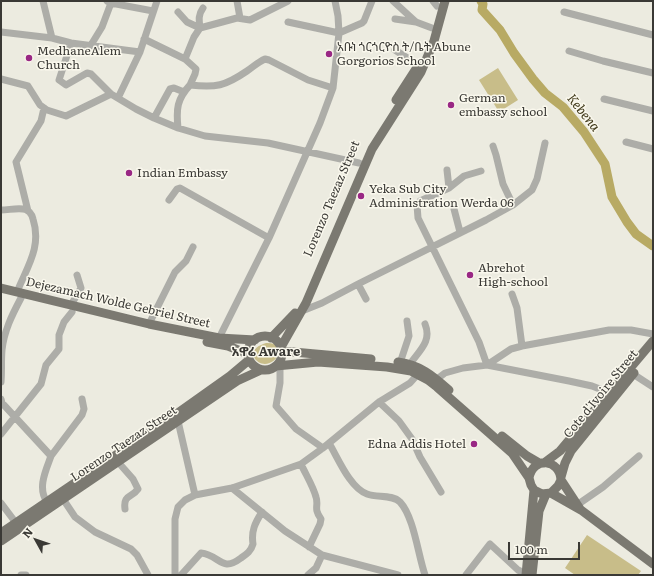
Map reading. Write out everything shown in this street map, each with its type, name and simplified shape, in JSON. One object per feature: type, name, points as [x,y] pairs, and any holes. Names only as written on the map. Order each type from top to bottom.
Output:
[{"type":"main road","name":"Lorenzo Taezaz Street","points":[[271,338],[290,320],[297,311],[353,183],[359,163],[368,144],[418,65],[426,48],[438,2]]},
{"type":"main road","points":[[278,366],[280,362],[281,349],[302,311],[353,183],[365,164],[378,138],[421,72],[434,41],[438,2]]},
{"type":"main road","name":"Dejezamach Wolde Gebriel Street","points":[[1,288],[19,295],[148,330],[217,344],[249,357]]},
{"type":"main road","name":"Dejezamach Wolde Gebriel Street","points":[[1,293],[19,295]]},
{"type":"main road","name":"Dejezamach Wolde Gebriel Street","points":[[71,309],[218,338],[255,340]]},
{"type":"main road","name":"Cote d'Ivoire Street","points":[[560,451],[564,441],[653,335]]},
{"type":"main road","points":[[579,508],[554,465],[542,463],[527,456],[500,435],[432,375],[410,364],[281,349],[275,340],[265,336],[255,340],[249,349],[249,357],[254,367],[261,370],[267,370],[278,366],[310,362],[334,362],[401,368],[418,374],[437,387],[507,448],[529,478],[534,490],[538,493],[548,493],[579,508],[653,564]]},
{"type":"main road","name":"Cote d'Ivoire Street","points":[[542,463],[560,451],[653,341]]},
{"type":"main road","name":"Cote d'Ivoire Street","points":[[561,479],[565,463],[571,451],[653,350]]},
{"type":"main road","name":"Lorenzo Taezaz Street","points":[[1,541],[63,500],[81,483],[230,376],[249,357]]},
{"type":"main road","name":"Lorenzo Taezaz Street","points":[[1,533],[47,502],[118,462],[237,381],[261,370]]},
{"type":"main road","points":[[529,478],[532,469],[542,463]]},
{"type":"main road","points":[[528,575],[539,511],[548,493],[558,486],[561,479]]},
{"type":"main road","points":[[528,575],[534,490]]},
{"type":"street","points":[[43,1],[52,38]]},
{"type":"street","points":[[118,98],[140,52],[156,1]]},
{"type":"street","points":[[237,1],[240,18]]},
{"type":"street","points":[[178,12],[187,22],[200,28],[240,18],[250,20],[288,1]]},
{"type":"street","points":[[218,338],[270,238],[333,88],[339,33],[335,1]]},
{"type":"street","points":[[288,22],[339,33],[362,23],[372,1]]},
{"type":"street","points":[[393,1],[416,22]]},
{"type":"street","points":[[91,45],[102,28],[114,2],[153,11]]},
{"type":"street","points":[[185,59],[200,28],[199,16],[203,8]]},
{"type":"street","points":[[564,12],[653,35]]},
{"type":"street","points":[[395,19],[416,22],[432,28]]},
{"type":"street","points":[[1,32],[52,38],[71,43],[140,52]]},
{"type":"street","points":[[144,40],[185,59],[196,69],[196,74],[184,92],[177,107],[178,128]]},
{"type":"street","points":[[71,43],[59,80],[66,86],[87,73],[91,74],[111,94],[136,109],[178,128],[206,136],[268,144],[359,163]]},
{"type":"street","points":[[395,50],[418,65]]},
{"type":"street","points":[[569,51],[603,61],[653,72]]},
{"type":"street","points":[[190,85],[211,87],[219,86],[247,72],[265,59],[308,80],[333,88]]},
{"type":"street","points":[[1,79],[28,86],[40,106],[66,116],[111,94]]},
{"type":"street","points":[[154,118],[170,89],[174,88],[184,92]]},
{"type":"street","points":[[604,98],[653,111]]},
{"type":"street","points":[[1,382],[2,353],[6,331],[36,246],[37,237],[35,224],[28,211],[16,162],[41,121],[44,108]]},
{"type":"street","points":[[626,142],[653,149]]},
{"type":"street","points":[[302,311],[322,303],[513,205],[532,190],[538,179],[545,143]]},
{"type":"street","points":[[493,146],[503,184],[513,205]]},
{"type":"street","points":[[448,170],[449,188]]},
{"type":"street","points":[[482,171],[464,176],[449,188],[420,201],[417,205],[418,218],[479,342],[487,365]]},
{"type":"street","points":[[169,200],[177,189],[180,188],[270,238]]},
{"type":"street","points":[[1,210],[23,209],[28,211]]},
{"type":"street","points":[[454,209],[460,232]]},
{"type":"street","points":[[149,324],[175,272],[186,261],[193,247]]},
{"type":"street","points":[[1,434],[41,384],[46,365],[60,349],[60,330],[80,288],[77,275]]},
{"type":"street","points":[[358,284],[366,299]]},
{"type":"street","points":[[512,294],[517,308],[522,346]]},
{"type":"street","points":[[400,363],[409,336],[407,321]]},
{"type":"street","points":[[410,364],[425,343],[428,332],[425,324]]},
{"type":"street","points":[[487,365],[511,349],[609,330],[631,330],[653,335]]},
{"type":"street","points":[[437,379],[445,373],[463,368],[487,365],[592,386],[605,391]]},
{"type":"street","points":[[278,366],[280,383],[276,406],[278,411],[296,429],[323,448]]},
{"type":"street","points":[[174,575],[175,518],[178,507],[185,500],[195,495],[232,488],[301,464],[379,402],[410,383],[418,374]]},
{"type":"street","points":[[634,374],[653,387]]},
{"type":"street","points":[[47,502],[42,492],[43,483],[51,456],[82,415],[84,409],[82,398]]},
{"type":"street","points":[[1,399],[2,403],[51,456]]},
{"type":"street","points":[[379,402],[399,421],[412,439],[420,457],[441,492]]},
{"type":"street","points":[[178,421],[195,495]]},
{"type":"street","points":[[329,443],[353,483],[360,491],[369,495],[392,498],[398,500],[402,504],[412,525],[425,575]]},
{"type":"street","points":[[579,508],[639,456]]},
{"type":"street","points":[[118,462],[133,479],[138,489],[136,492],[127,497],[124,503],[125,509]]},
{"type":"street","points":[[301,464],[317,499],[316,513],[321,519],[310,547]]},
{"type":"street","points":[[232,488],[286,532],[322,555],[398,575]]},
{"type":"street","points":[[63,500],[75,517],[95,532],[134,552],[143,564],[148,575]]},
{"type":"street","points":[[1,503],[16,523]]},
{"type":"street","points":[[181,575],[201,553],[206,554],[222,564],[229,565],[236,562],[248,553],[254,544],[252,536],[253,528],[262,512]]},
{"type":"street","points":[[466,575],[490,544],[518,570],[528,575]]},
{"type":"street","points":[[308,575],[316,568],[322,555]]},
{"type":"street","points":[[21,575],[26,575]]},
{"type":"shaded area","points":[[498,68],[518,100],[499,112],[479,80]]},
{"type":"shaded area","points":[[266,343],[275,344],[279,348],[279,353],[271,362],[265,364],[259,362],[253,356],[256,348]]},
{"type":"shaded area","points":[[587,535],[641,571],[638,575],[575,575],[565,568]]},
{"type":"waterway","name":"Kebena","points":[[481,1],[483,4],[482,10],[500,30],[514,53],[533,79],[545,93],[563,107],[584,132],[605,164],[612,197],[627,222],[636,234],[653,246]]},
{"type":"place","name":"አቡነ ጎርጎርዮስ ት/ቤት Abune Gorgorios School","points":[[329,54]]},
{"type":"place","name":"MedhaneAlem Church","points":[[29,58]]},
{"type":"place","name":"German embassy school","points":[[451,105]]},
{"type":"place","name":"Indian Embassy","points":[[129,173]]},
{"type":"place","name":"Yeka Sub City Administration Werda 06","points":[[361,196]]},
{"type":"place","name":"Abrehot High-school","points":[[470,275]]},
{"type":"place","name":"Edna Addis Hotel","points":[[474,444]]},
{"type":"district","name":"አዋሬ Aware","points":[[266,352]]}]
